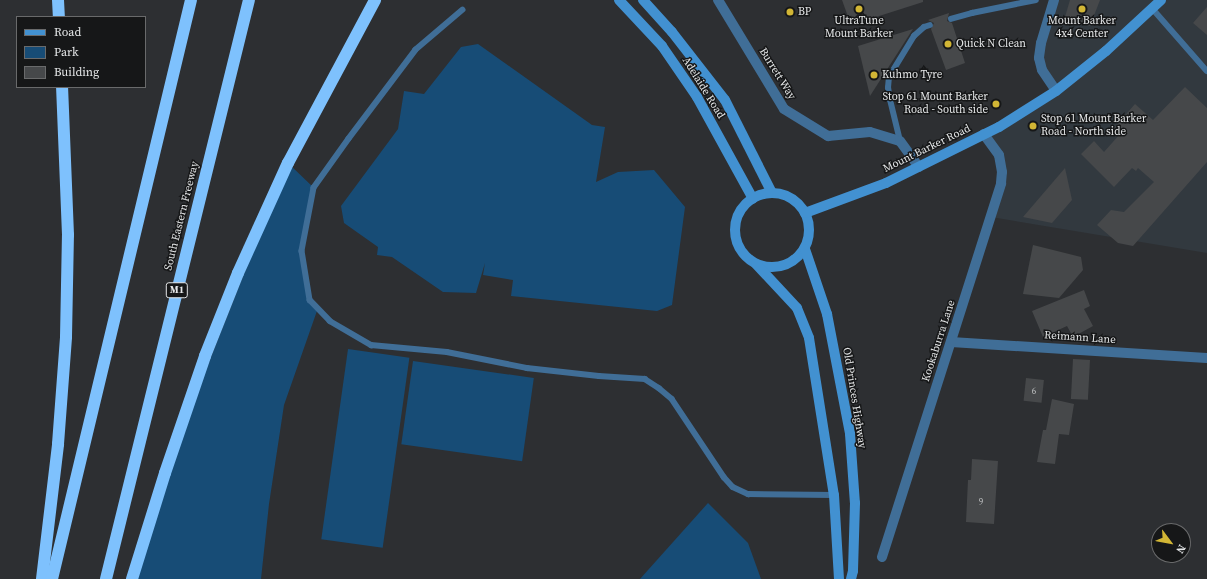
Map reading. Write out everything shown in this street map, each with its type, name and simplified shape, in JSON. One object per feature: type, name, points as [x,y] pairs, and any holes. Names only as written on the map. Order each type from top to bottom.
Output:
[{"type":"highway","points":[[58,0],[59,16]]},
{"type":"highway","points":[[52,579],[191,0]]},
{"type":"highway","name":"South Eastern Freeway","points":[[106,579],[249,0]]},
{"type":"highway","points":[[132,579],[165,473],[200,370],[238,273],[288,163],[375,0]]},
{"type":"highway","points":[[42,579],[58,444],[66,338],[68,235],[62,88]]},
{"type":"main road","name":"Adelaide Road","points":[[619,0],[662,46],[697,97],[753,199]]},
{"type":"main road","name":"Adelaide Road","points":[[643,0],[672,32],[725,100],[772,193]]},
{"type":"main road","name":"Mount Barker Road","points":[[805,213],[886,183],[984,134],[1025,111],[1056,91],[1106,51],[1161,0]]},
{"type":"main road","points":[[756,264],[766,267],[778,267],[788,264],[798,258],[805,249],[809,237],[809,225],[805,213],[791,198],[782,194],[772,193],[753,199],[744,206],[738,216],[736,238],[740,248],[747,257],[756,264],[797,308],[809,338],[834,495],[839,579]]},
{"type":"main road","name":"Old Princes Highway","points":[[805,249],[827,314],[850,434],[855,503],[853,571],[851,579]]},
{"type":"street","name":"Burrett Way","points":[[718,0],[784,109],[828,136],[870,132],[900,141]]},
{"type":"street","points":[[1054,0],[1041,43],[1039,58],[1042,70],[1056,91]]},
{"type":"street","name":"Kookaburra Lane","points":[[882,557],[1002,183],[999,155],[984,134]]},
{"type":"street","points":[[900,141],[919,166]]},
{"type":"street","name":"Reimann Lane","points":[[951,342],[1207,358]]},
{"type":"lane","points":[[951,19],[972,13],[1036,0]]},
{"type":"lane","points":[[1153,9],[1207,71]]},
{"type":"lane","points":[[463,10],[416,50],[314,188],[302,251],[310,300],[330,321],[371,345],[447,352],[527,368],[599,376],[645,379],[672,399],[724,477],[733,487],[748,494],[834,495]]},
{"type":"lane","points":[[900,141],[888,88],[890,77],[914,36],[924,27],[930,25]]},
{"type":"shaded area","points":[[1054,0],[1207,0],[1207,253],[991,217],[1002,172],[984,134],[1055,91],[1039,58]]},
{"type":"green space","points":[[478,44],[592,125],[605,127],[596,182],[618,172],[654,170],[685,207],[672,305],[657,311],[511,296],[513,280],[483,275],[485,263],[476,293],[443,292],[392,257],[377,255],[378,247],[344,223],[341,206],[398,129],[404,91],[424,94],[461,47]]},
{"type":"green space","points":[[288,163],[314,188],[302,251],[310,300],[318,308],[284,405],[269,504],[261,579],[132,579],[165,473]]},
{"type":"green space","points":[[348,349],[409,358],[383,548],[321,539]]},
{"type":"green space","points":[[413,361],[534,378],[522,461],[401,444]]},
{"type":"green space","points":[[708,503],[748,543],[761,579],[640,579]]},
{"type":"building","points":[[842,0],[923,0],[923,2],[851,25]]},
{"type":"building","name":"Mount Barker 4x4 Center","points":[[1070,0],[1100,0],[1090,26],[1065,17]]},
{"type":"building","points":[[1207,7],[1207,35],[1193,23]]},
{"type":"building","name":"Quick N Clean","points":[[949,13],[947,21],[952,23],[965,63],[946,70],[931,29],[934,23],[928,20]]},
{"type":"building","name":"Kuhmo Tyre","points":[[913,29],[870,96],[858,46]]},
{"type":"building","points":[[1185,87],[1207,108],[1207,162],[1133,246],[1118,243],[1097,225],[1111,210],[1124,212],[1154,182],[1138,168],[1136,171],[1132,168],[1114,187],[1081,154],[1094,141],[1104,152],[1120,134],[1113,129],[1135,104],[1153,120]]},
{"type":"building","points":[[1065,168],[1072,200],[1052,223],[1023,217]]},
{"type":"building","points":[[1033,245],[1081,257],[1083,270],[1059,298],[1023,294]]},
{"type":"building","points":[[1084,290],[1090,306],[1084,309],[1093,326],[1073,337],[1067,326],[1043,337],[1032,311]]},
{"type":"building","points":[[1073,359],[1090,360],[1088,400],[1071,399]]},
{"type":"building","points":[[1026,378],[1044,380],[1041,403],[1024,401]]},
{"type":"building","points":[[1052,399],[1074,404],[1069,435],[1059,434],[1055,464],[1037,462],[1043,430],[1046,430]]},
{"type":"building","points":[[972,459],[998,461],[994,524],[966,522],[968,480],[971,480]]},
{"type":"place","name":"UltraTune Mount Barker","points":[[859,9]]},
{"type":"place","name":"Mount Barker 4x4 Center","points":[[1082,9]]},
{"type":"place","name":"BP","points":[[790,12]]},
{"type":"place","name":"Quick N Clean","points":[[948,44]]},
{"type":"place","name":"Kuhmo Tyre","points":[[874,75]]},
{"type":"place","name":"Stop 61 Mount Barker Road - South side","points":[[996,104]]},
{"type":"place","name":"Stop 61 Mount Barker Road - North side","points":[[1033,126]]}]
